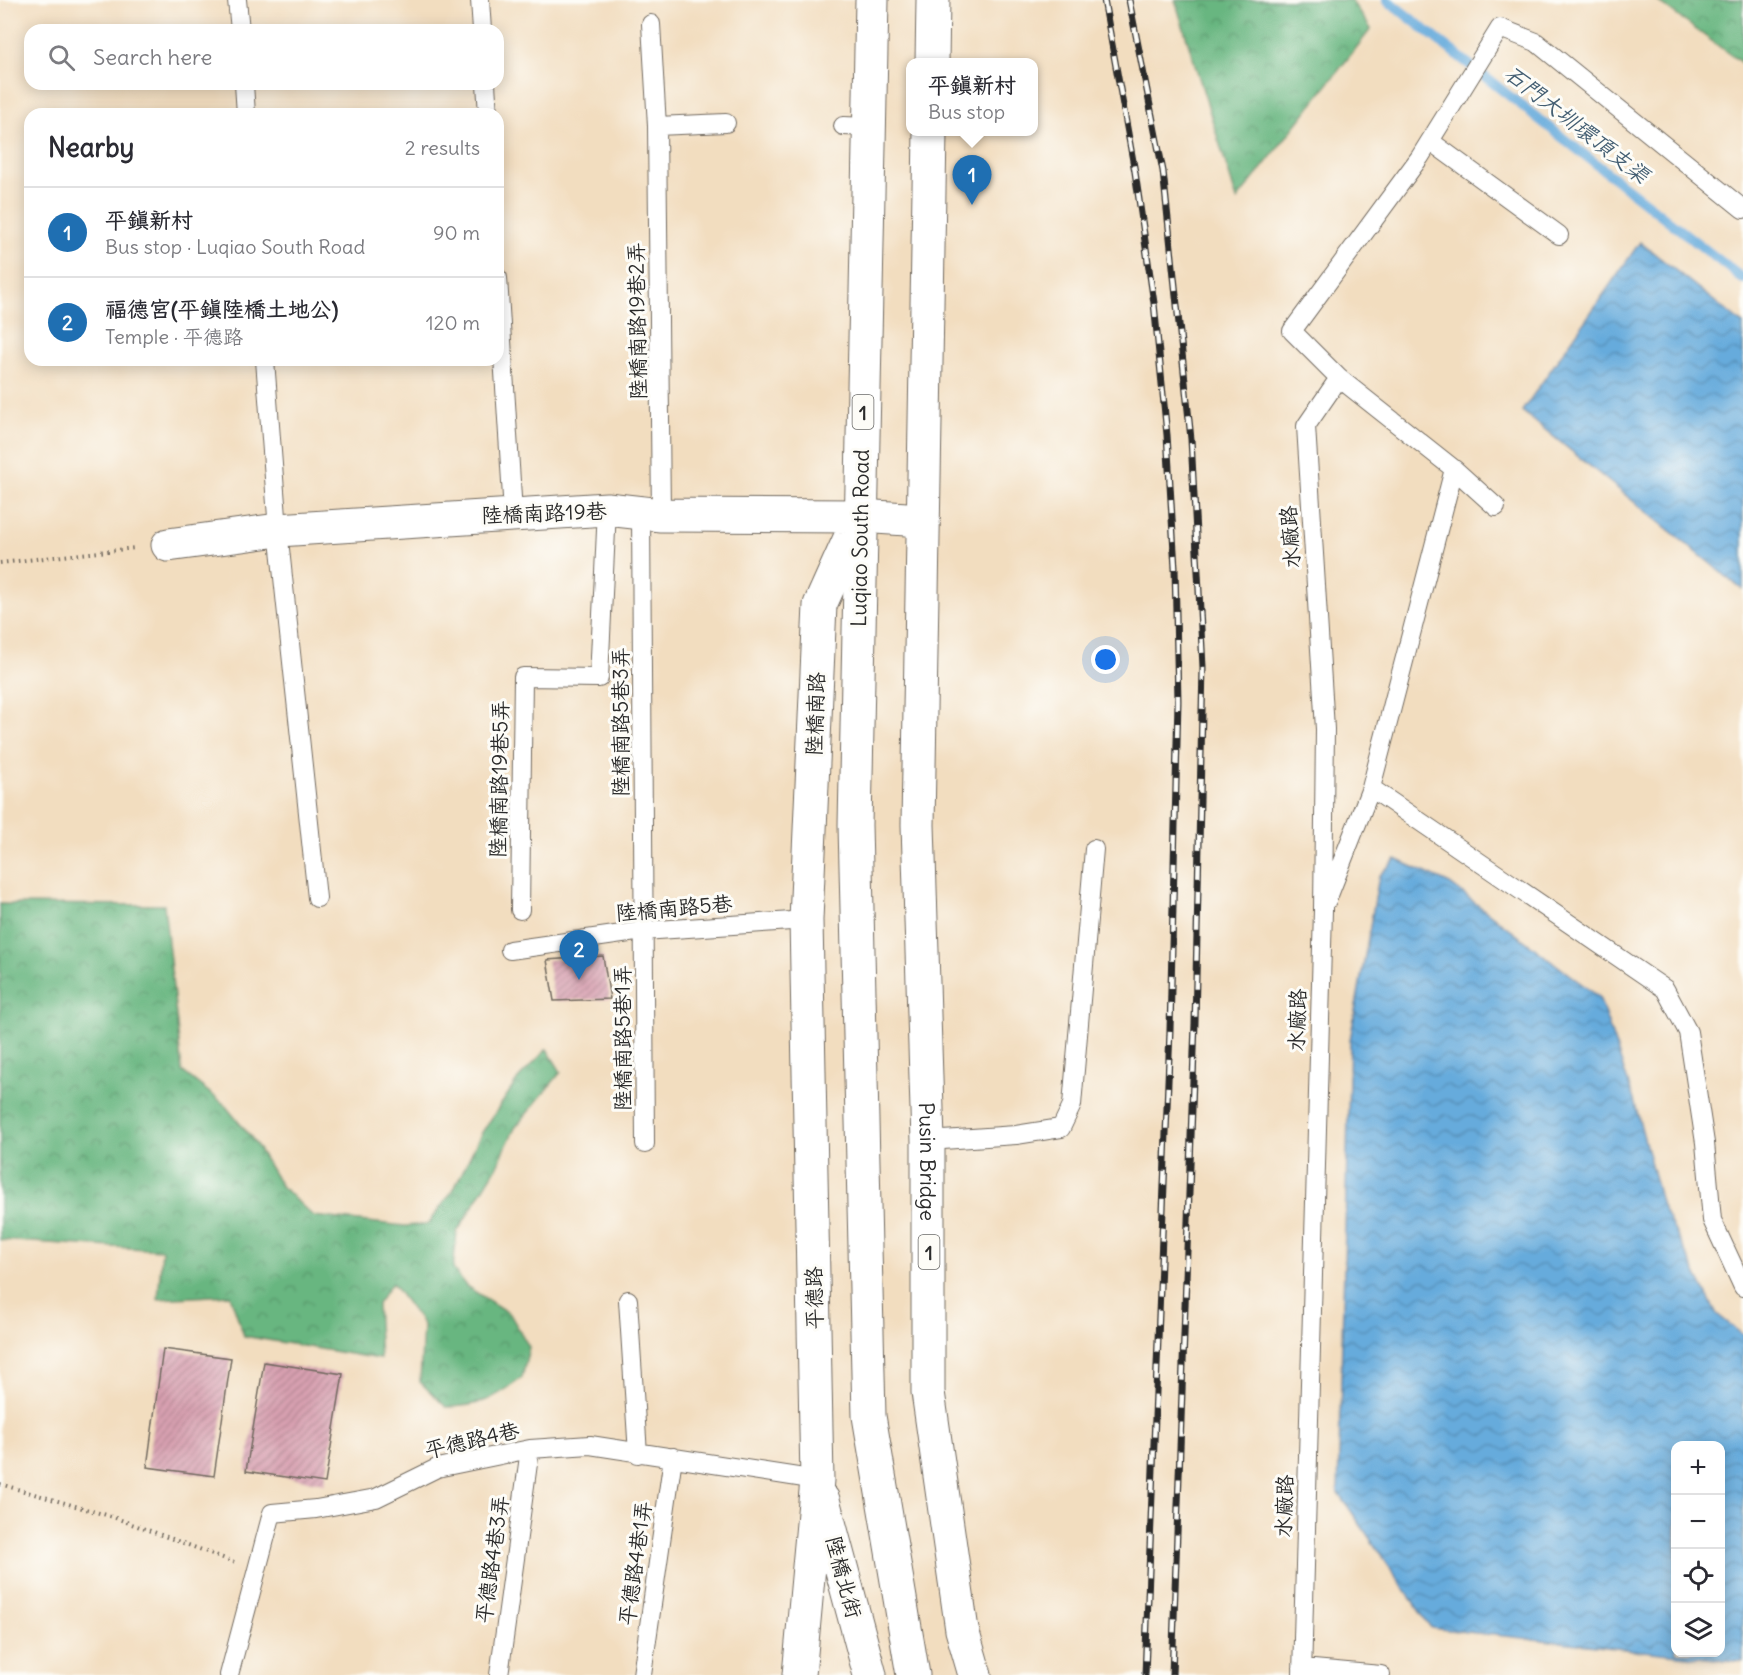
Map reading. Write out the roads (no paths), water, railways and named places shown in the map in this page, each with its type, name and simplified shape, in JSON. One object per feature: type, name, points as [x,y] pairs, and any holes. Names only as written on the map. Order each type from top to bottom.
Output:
[{"type":"main road","name":"Luqiao South Road","points":[[872,0],[856,126],[860,516],[855,825],[869,1416],[913,1675]]},
{"type":"main road","points":[[932,58],[933,0]]},
{"type":"main road","name":"1","points":[[922,520],[930,136]]},
{"type":"main road","name":"陸橋南路19巷","points":[[168,545],[278,530],[513,513],[607,509],[651,513],[860,516],[922,520]]},
{"type":"main road","name":"陸橋南路","points":[[806,920],[820,605],[860,516]]},
{"type":"main road","name":"Pusin Bridge","points":[[922,520],[918,825],[928,1141],[928,1392],[962,1630],[975,1675]]},
{"type":"main road","name":"平德路","points":[[799,1675],[817,1480],[806,920]]},
{"type":"main road","name":"陸橋北街","points":[[817,1480],[870,1675]]},
{"type":"lane","points":[[237,0],[239,24]]},
{"type":"lane","points":[[480,0],[482,24]]},
{"type":"lane","name":"陸橋南路19巷2弄","points":[[651,24],[657,126],[651,513]]},
{"type":"lane","points":[[1496,507],[1454,469],[1339,378],[1292,331],[1430,141],[1500,28],[1536,42],[1743,209]]},
{"type":"lane","points":[[244,90],[246,108]]},
{"type":"lane","points":[[486,90],[488,108]]},
{"type":"lane","points":[[657,126],[726,123]]},
{"type":"lane","points":[[1430,141],[1559,235]]},
{"type":"lane","points":[[265,366],[278,530],[317,898]]},
{"type":"lane","points":[[504,366],[513,513]]},
{"type":"lane","name":"水廠路","points":[[1302,1672],[1323,910],[1324,729],[1306,426],[1339,378]]},
{"type":"lane","points":[[1323,910],[1371,788],[1454,469]]},
{"type":"lane","name":"陸橋南路19巷5弄","points":[[520,910],[523,677],[599,678],[607,509]]},
{"type":"lane","name":"陸橋南路5巷3弄","points":[[643,931],[651,513]]},
{"type":"lane","points":[[1371,788],[1665,989],[1688,1032],[1705,1143],[1712,1220],[1743,1287]]},
{"type":"lane","points":[[928,1141],[1016,1135],[1061,1128],[1072,1105],[1094,849]]},
{"type":"lane","name":"陸橋南路5巷","points":[[510,950],[643,931],[806,920]]},
{"type":"lane","name":"陸橋南路5巷1弄","points":[[643,931],[645,1144]]},
{"type":"lane","points":[[628,1300],[638,1454]]},
{"type":"lane","name":"平德路4巷","points":[[229,1675],[272,1513],[316,1509],[376,1498],[437,1468],[530,1449],[590,1444],[638,1454],[673,1457],[817,1480]]},
{"type":"lane","name":"平德路4巷3弄","points":[[499,1675],[530,1449]]},
{"type":"lane","name":"平德路4巷1弄","points":[[642,1675],[673,1457]]},
{"type":"lane","points":[[1302,1672],[1381,1675]]},
{"type":"water","points":[[1640,242],[1743,324],[1743,590],[1522,411]]},
{"type":"water","points":[[1396,859],[1450,884],[1599,997],[1634,1100],[1662,1206],[1717,1314],[1743,1335],[1743,1662],[1697,1657],[1725,1657],[1725,1441],[1671,1441],[1671,1654],[1431,1628],[1338,1492],[1350,1040],[1379,876]]},
{"type":"waterway","name":"石門大圳環頂支渠","points":[[1387,0],[1743,279]]},
{"type":"railway","points":[[1104,0],[1135,172],[1154,303],[1167,435],[1175,568],[1178,701],[1170,1030],[1145,1675]]},
{"type":"railway","points":[[1129,0],[1163,171],[1191,439],[1203,667],[1195,1023],[1172,1675]]},
{"type":"place","name":"平鎮新村","points":[[972,205]]},
{"type":"place","name":"福德宮(平鎮陸橋土地公)","points":[[579,980]]}]
